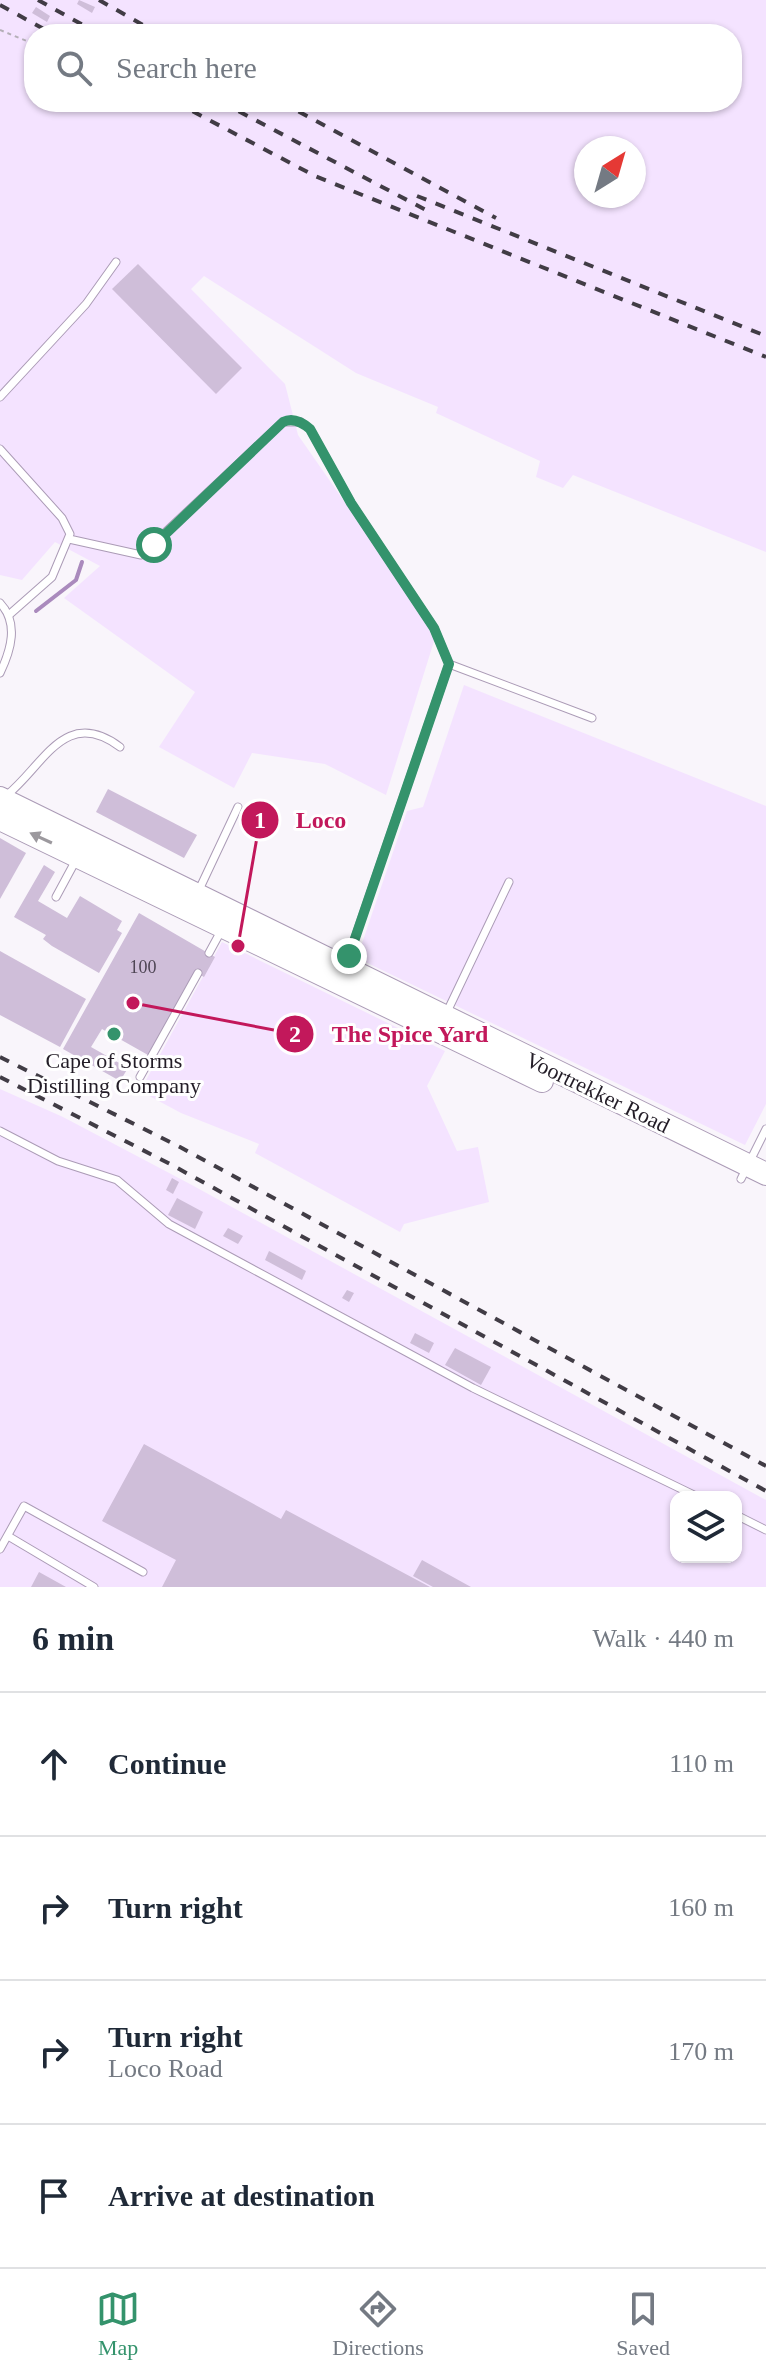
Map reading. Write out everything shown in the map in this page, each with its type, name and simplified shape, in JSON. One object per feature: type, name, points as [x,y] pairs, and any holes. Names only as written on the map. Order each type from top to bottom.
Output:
[{"type":"main road","name":"Voortrekker Road","points":[[1,805],[193,902],[752,1173],[766,1191]]},
{"type":"main road","name":"Voortrekker Road","points":[[193,902],[224,926],[342,975]]},
{"type":"lane","points":[[0,397],[86,304],[116,262]]},
{"type":"lane","points":[[69,539],[141,555],[283,422],[289,419],[301,422],[310,429],[351,503],[434,628],[449,664],[342,975]]},
{"type":"lane","points":[[0,449],[66,523],[69,539],[52,577],[10,614]]},
{"type":"lane","points":[[0,603],[10,614],[12,639],[0,673]]},
{"type":"lane","points":[[449,664],[592,718]]},
{"type":"lane","points":[[1,805],[61,740],[81,731],[106,737],[120,747]]},
{"type":"lane","points":[[193,902],[238,807]]},
{"type":"lane","points":[[56,897],[83,848]]},
{"type":"lane","points":[[441,1023],[509,882]]},
{"type":"lane","points":[[209,953],[224,926]]},
{"type":"lane","points":[[140,1077],[198,973]]},
{"type":"lane","points":[[752,1173],[766,1129]]},
{"type":"lane","points":[[0,1131],[58,1161],[117,1180],[169,1224],[473,1388],[686,1491]]},
{"type":"lane","points":[[0,1549],[24,1506],[143,1572]]},
{"type":"lane","points":[[742,1518],[766,1530]]},
{"type":"lane","points":[[8,1536],[94,1587]]},
{"type":"path","points":[[0,30],[24,40]]},
{"type":"shaded area","points":[[0,0],[766,0],[766,552],[573,475],[563,488],[536,477],[540,461],[436,413],[438,407],[356,373],[204,276],[191,289],[285,384],[298,435],[412,599],[435,638],[386,795],[325,764],[252,753],[234,788],[159,747],[195,692],[64,598],[100,566],[55,542],[22,580],[0,575]]},
{"type":"shaded area","points":[[464,685],[766,806],[766,1104],[745,1145],[357,958],[407,811],[423,807]]},
{"type":"shaded area","points":[[222,942],[445,1051],[427,1086],[457,1151],[478,1147],[489,1202],[404,1224],[400,1232],[255,1153],[259,1144],[181,1113],[140,1091]]},
{"type":"shaded area","points":[[0,1089],[63,1117],[190,1184],[766,1500],[766,1587],[0,1587]]},
{"type":"building","points":[[79,0],[95,7],[92,13],[77,4]]},
{"type":"building","points":[[36,7],[50,16],[47,22],[32,13]]},
{"type":"building","points":[[138,264],[242,368],[216,394],[112,289]]},
{"type":"building","points":[[108,789],[197,835],[184,858],[96,812]]},
{"type":"building","points":[[0,838],[26,853],[0,899]]},
{"type":"building","points":[[44,865],[55,872],[38,901],[67,918],[80,896],[122,921],[117,930],[122,933],[99,973],[52,946],[43,939],[46,935],[14,917]]},
{"type":"building","points":[[139,913],[215,957],[204,977],[195,972],[148,1055],[102,1029],[91,1047],[128,1068],[120,1081],[63,1049]]},
{"type":"building","points":[[0,951],[86,999],[60,1047],[0,1015]]},
{"type":"building","points":[[172,1178],[179,1182],[173,1194],[166,1190]]},
{"type":"building","points":[[177,1198],[203,1212],[195,1229],[168,1215]]},
{"type":"building","points":[[228,1228],[243,1236],[238,1244],[223,1236]]},
{"type":"building","points":[[269,1251],[306,1271],[302,1280],[265,1260]]},
{"type":"building","points":[[347,1290],[354,1293],[349,1302],[342,1298]]},
{"type":"building","points":[[415,1333],[434,1343],[429,1353],[410,1343]]},
{"type":"building","points":[[455,1348],[491,1367],[481,1385],[445,1365]]},
{"type":"building","points":[[144,1444],[281,1519],[286,1510],[430,1587],[162,1587],[176,1560],[102,1521]]},
{"type":"building","points":[[422,1560],[471,1587],[433,1587],[413,1576]]},
{"type":"building","points":[[39,1572],[66,1587],[31,1587]]},
{"type":"waterway","points":[[36,611],[76,580],[82,562]]},
{"type":"railway","points":[[38,0],[81,24]]},
{"type":"railway","points":[[99,0],[141,24]]},
{"type":"railway","points":[[0,5],[35,24]]},
{"type":"railway","points":[[194,112],[315,176],[766,357]]},
{"type":"railway","points":[[240,112],[426,210]]},
{"type":"railway","points":[[300,112],[496,218]]},
{"type":"railway","points":[[417,196],[766,336]]},
{"type":"railway","points":[[0,1057],[180,1147],[766,1466]]},
{"type":"railway","points":[[0,1077],[170,1164],[766,1491]]},
{"type":"place","name":"Loco","points":[[238,946]]},
{"type":"place","name":"The Spice Yard","points":[[133,1003]]},
{"type":"place","name":"Cape of Storms Distilling Company","points":[[114,1034]]},
{"type":"route","points":[[154,545],[283,422],[289,419],[301,422],[310,429],[351,503],[434,628],[449,664],[349,956]]}]
